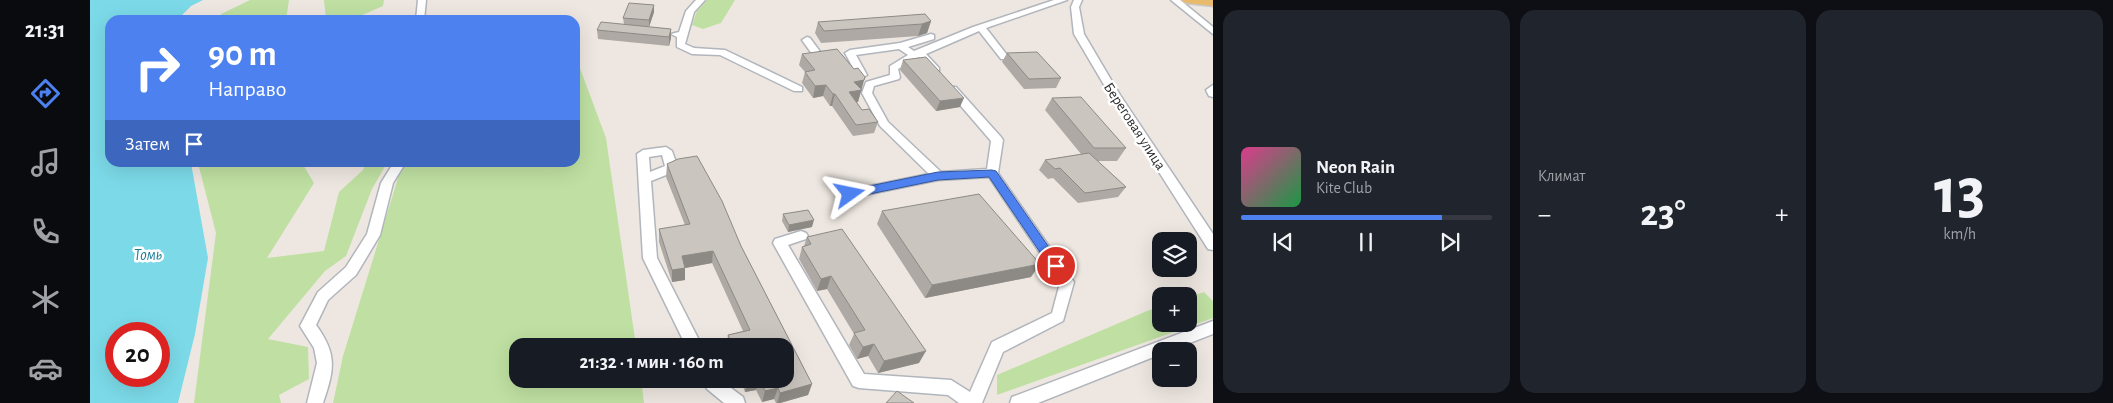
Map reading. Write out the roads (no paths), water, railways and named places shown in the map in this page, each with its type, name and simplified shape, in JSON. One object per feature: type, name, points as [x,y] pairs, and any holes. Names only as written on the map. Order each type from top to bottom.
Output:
[{"type":"main road","points":[[1186,0],[1213,3]]},
{"type":"street","points":[[420,15],[422,0]]},
{"type":"street","points":[[701,0],[690,11],[680,45],[692,51],[722,52],[798,89]]},
{"type":"street","points":[[938,176],[884,124],[867,93],[870,84],[895,77],[893,68],[916,53],[1026,11],[1063,0]]},
{"type":"street","name":"Береговая улица","points":[[1078,0],[1075,7],[1080,34],[1115,95],[1213,245]]},
{"type":"street","points":[[1175,0],[1213,31]]},
{"type":"street","points":[[981,28],[1004,57]]},
{"type":"street","points":[[663,33],[682,35]]},
{"type":"street","points":[[807,40],[818,56],[901,46],[932,37]]},
{"type":"street","points":[[801,236],[780,243],[859,381],[952,388],[973,403],[997,347],[1058,317],[1067,282],[992,173],[996,140],[916,53],[901,46]]},
{"type":"street","points":[[850,53],[862,76]]},
{"type":"street","points":[[1213,88],[1211,90],[1213,94]]},
{"type":"street","points":[[315,403],[327,366],[322,344],[308,326],[323,296],[351,271],[373,235],[387,183],[397,167]]},
{"type":"street","points":[[850,194],[938,176],[992,173]]},
{"type":"street","points":[[645,179],[650,258],[690,338]]},
{"type":"street","points":[[1018,403],[1213,327]]},
{"type":"street","points":[[718,388],[737,403]]},
{"type":"water","name":"Томь","points":[[90,0],[203,0],[191,6],[182,15],[105,15],[105,167],[192,167],[208,258],[195,334],[178,403],[90,403]]}]
